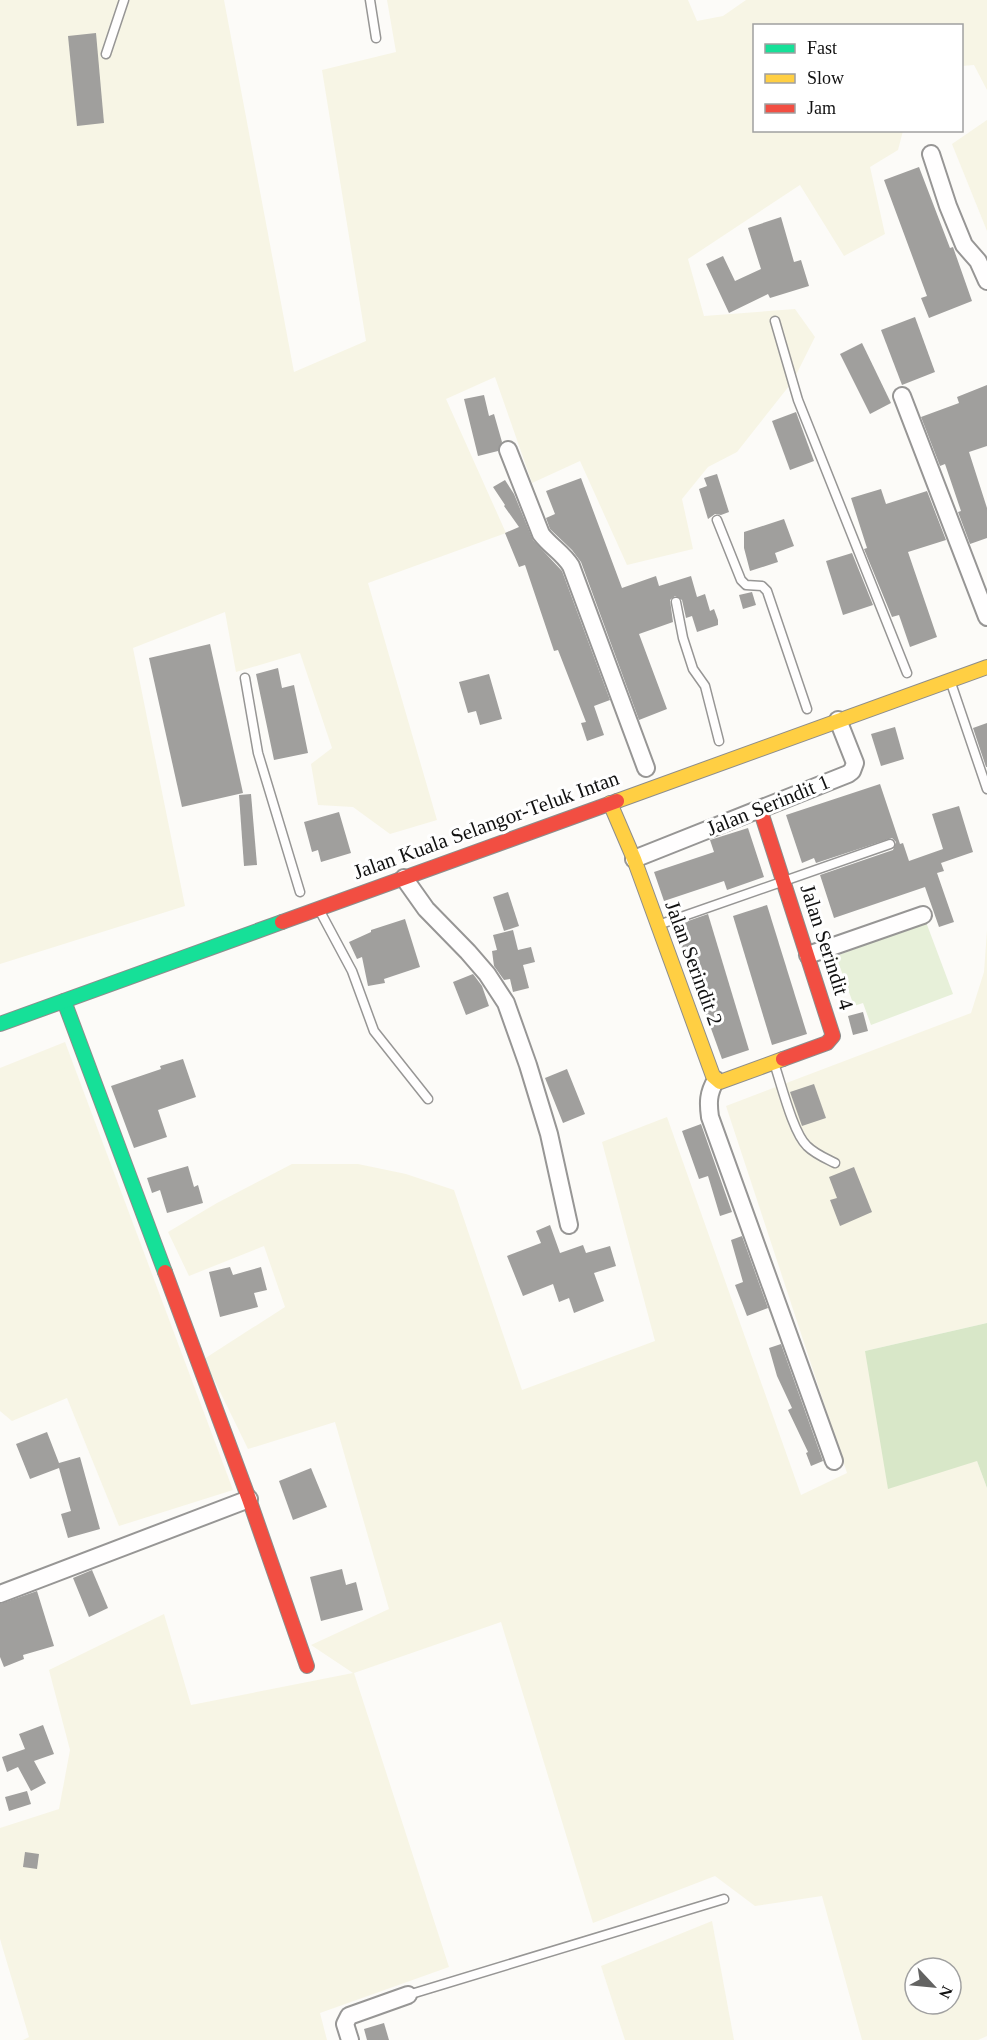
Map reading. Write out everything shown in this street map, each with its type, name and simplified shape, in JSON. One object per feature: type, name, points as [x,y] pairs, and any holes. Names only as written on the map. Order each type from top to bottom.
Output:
[{"type":"main road","name":"Jalan Kuala Selangor-Teluk Intan","points":[[0,1024],[987,667]]},
{"type":"main road","name":"Jalan Serindit 2","points":[[610,803],[634,859],[716,1080]]},
{"type":"main road","name":"Jalan Serindit 4","points":[[760,809],[833,1036],[827,1043],[774,1063]]},
{"type":"main road","points":[[64,1000],[249,1499],[307,1666]]},
{"type":"main road","points":[[716,1080],[724,1081],[774,1063]]},
{"type":"street","points":[[931,154],[948,206],[964,244],[978,261],[987,280]]},
{"type":"street","points":[[902,396],[987,617]]},
{"type":"street","points":[[508,450],[541,534],[566,557],[571,566],[646,768]]},
{"type":"street","name":"Jalan Serindit 1","points":[[634,859],[852,771],[854,758],[838,720]]},
{"type":"street","points":[[404,878],[426,909],[487,974],[506,1003],[549,1134],[569,1225]]},
{"type":"street","points":[[808,955],[923,915]]},
{"type":"street","points":[[716,1080],[709,1093],[710,1117],[834,1461]]},
{"type":"street","points":[[0,1594],[249,1499]]},
{"type":"street","points":[[350,2040],[345,2024],[350,2016],[408,1995]]},
{"type":"lane","points":[[106,54],[124,0]]},
{"type":"lane","points":[[370,0],[376,38]]},
{"type":"lane","points":[[776,321],[798,400],[906,674]]},
{"type":"lane","points":[[717,520],[741,580],[746,585],[762,586],[767,591],[807,709]]},
{"type":"lane","points":[[676,602],[682,639],[693,669],[705,686],[720,741]]},
{"type":"lane","points":[[245,678],[258,753],[301,892]]},
{"type":"lane","points":[[950,680],[987,789]]},
{"type":"lane","points":[[659,925],[890,843]]},
{"type":"lane","points":[[318,908],[343,952],[374,1031],[428,1099]]},
{"type":"lane","points":[[774,1063],[798,1133],[815,1153],[835,1163]]},
{"type":"lane","points":[[408,1995],[724,1899]]},
{"type":"shaded area","points":[[0,0],[224,0],[294,372],[366,341],[322,70],[396,52],[387,0],[688,0],[697,21],[723,16],[746,0],[987,0],[987,90],[974,65],[963,66],[963,24],[753,24],[753,132],[903,132],[898,150],[870,167],[885,234],[844,256],[800,185],[688,259],[704,316],[795,309],[815,337],[793,381],[737,452],[708,467],[682,499],[693,549],[627,565],[580,461],[532,483],[495,377],[446,399],[506,533],[368,583],[437,820],[390,834],[353,807],[318,805],[311,764],[332,748],[300,653],[236,672],[225,612],[133,648],[185,906],[0,964]]},
{"type":"shaded area","points":[[987,120],[987,231],[952,144]]},
{"type":"shaded area","points":[[987,930],[987,1323],[865,1351],[977,1461],[987,1488],[987,2036],[978,2040],[862,2040],[822,1896],[755,1906],[715,1876],[593,1923],[501,1622],[354,1673],[449,1967],[320,2013],[327,2040],[23,2040],[29,2037],[0,1939],[0,1828],[59,1809],[70,1750],[49,1670],[164,1614],[191,1705],[353,1673],[311,1645],[389,1609],[335,1422],[248,1449],[204,1359],[285,1307],[264,1246],[189,1276],[168,1232],[217,1203],[292,1164],[358,1164],[406,1174],[454,1190],[522,1390],[655,1341],[602,1142],[667,1117],[801,1495],[847,1473],[726,1106],[971,1013],[984,972]]},
{"type":"shaded area","points":[[65,1042],[233,1490],[119,1526],[67,1398],[12,1421],[0,1411],[0,1068]]},
{"type":"shaded area","points":[[712,1921],[734,2040],[625,2040],[601,1966]]},
{"type":"green space","points":[[926,922],[953,994],[871,1025],[863,1003],[854,1006],[836,956]]},
{"type":"green space","points":[[987,1323],[987,1488],[977,1461],[888,1489],[865,1351]]},
{"type":"building","points":[[96,33],[104,123],[77,126],[68,36]]},
{"type":"building","points":[[919,167],[950,248],[953,247],[972,301],[929,318],[921,298],[927,296],[884,180]]},
{"type":"building","points":[[781,217],[794,262],[801,260],[809,286],[770,298],[768,294],[729,313],[706,264],[723,256],[735,281],[761,269],[748,228]]},
{"type":"building","points":[[915,317],[935,372],[902,385],[881,330]]},
{"type":"building","points":[[862,343],[891,403],[870,414],[840,354]]},
{"type":"building","points":[[987,385],[987,446],[969,452],[987,508],[987,538],[970,544],[958,512],[961,511],[945,464],[940,466],[921,417],[959,403],[957,397]]},
{"type":"building","points":[[484,395],[489,416],[494,414],[502,442],[498,451],[478,456],[464,399]]},
{"type":"building","points":[[796,412],[814,461],[790,470],[772,421]]},
{"type":"building","points":[[717,474],[729,512],[721,515],[715,514],[708,519],[699,489],[707,486],[704,478]]},
{"type":"building","points":[[581,478],[622,588],[656,576],[659,586],[691,576],[697,597],[705,594],[710,611],[714,609],[718,620],[718,625],[697,632],[692,616],[686,618],[682,600],[675,596],[670,600],[673,622],[639,634],[667,709],[639,720],[581,562],[550,529],[546,518],[555,514],[546,491]]},
{"type":"building","points":[[505,480],[514,494],[533,540],[562,571],[610,700],[594,706],[604,735],[587,741],[581,723],[586,722],[558,650],[554,651],[525,565],[519,567],[505,533],[519,527],[493,487]]},
{"type":"building","points":[[881,489],[886,504],[927,491],[946,540],[908,552],[937,637],[910,647],[899,615],[892,617],[864,549],[867,548],[851,498]]},
{"type":"building","points":[[784,519],[794,546],[775,553],[778,562],[750,571],[744,548],[744,532]]},
{"type":"building","points":[[852,553],[873,605],[843,615],[826,561]]},
{"type":"building","points":[[752,592],[756,605],[743,609],[739,595]]},
{"type":"building","points":[[210,644],[243,793],[182,807],[149,658]]},
{"type":"building","points":[[278,668],[282,688],[294,685],[308,753],[274,760],[256,674]]},
{"type":"building","points":[[489,674],[502,719],[480,725],[476,711],[468,713],[459,682]]},
{"type":"building","points":[[987,723],[987,767],[986,767],[973,728]]},
{"type":"building","points":[[895,727],[904,759],[881,766],[871,734]]},
{"type":"building","points":[[880,784],[900,844],[903,843],[909,861],[943,849],[932,814],[959,806],[973,852],[941,863],[944,871],[937,873],[954,922],[939,927],[925,887],[834,918],[820,875],[893,850],[896,842],[892,838],[816,863],[814,858],[802,863],[786,815]]},
{"type":"building","points":[[251,794],[257,865],[244,866],[239,795]]},
{"type":"building","points":[[339,812],[351,853],[321,862],[318,850],[312,852],[304,822]]},
{"type":"building","points":[[748,828],[764,877],[727,890],[724,881],[664,901],[654,872],[714,852],[710,840]]},
{"type":"building","points":[[508,892],[519,926],[504,931],[493,897]]},
{"type":"building","points":[[767,905],[807,1034],[772,1045],[733,916]]},
{"type":"building","points":[[708,914],[749,1050],[722,1059],[674,926]]},
{"type":"building","points":[[405,919],[420,967],[384,979],[385,983],[368,986],[362,957],[357,959],[349,942],[371,930]]},
{"type":"building","points":[[513,930],[518,950],[531,947],[535,962],[523,965],[529,988],[513,992],[510,979],[504,980],[494,966],[492,951],[497,950],[493,935]]},
{"type":"building","points":[[473,974],[482,986],[489,1006],[466,1015],[453,982]]},
{"type":"building","points":[[863,1012],[868,1031],[853,1035],[848,1016]]},
{"type":"building","points":[[183,1059],[196,1097],[158,1110],[167,1137],[134,1148],[111,1086]]},
{"type":"building","points":[[567,1069],[585,1114],[563,1123],[545,1078]]},
{"type":"building","points":[[814,1084],[826,1118],[802,1126],[790,1092]]},
{"type":"building","points":[[701,1124],[732,1212],[720,1216],[708,1176],[699,1179],[682,1131]]},
{"type":"building","points":[[188,1166],[194,1187],[198,1185],[203,1203],[167,1213],[160,1190],[152,1193],[147,1178]]},
{"type":"building","points":[[854,1167],[872,1212],[840,1226],[830,1200],[837,1198],[829,1177]]},
{"type":"building","points":[[550,1225],[560,1253],[583,1245],[586,1253],[610,1246],[616,1266],[594,1273],[604,1301],[574,1313],[569,1298],[559,1302],[553,1284],[523,1296],[507,1256],[541,1243],[536,1231]]},
{"type":"building","points":[[742,1236],[768,1308],[747,1316],[735,1285],[743,1282],[731,1240]]},
{"type":"building","points":[[230,1267],[233,1275],[261,1267],[267,1290],[254,1293],[258,1307],[220,1317],[209,1272]]},
{"type":"building","points":[[781,1344],[823,1461],[811,1466],[806,1453],[808,1452],[788,1410],[792,1408],[777,1376],[769,1348]]},
{"type":"building","points":[[47,1432],[59,1463],[80,1457],[100,1529],[68,1538],[61,1514],[71,1511],[59,1468],[30,1479],[16,1444]]},
{"type":"building","points":[[311,1468],[327,1507],[293,1520],[279,1481]]},
{"type":"building","points":[[342,1569],[346,1585],[356,1582],[363,1610],[321,1621],[310,1577]]},
{"type":"building","points":[[92,1570],[108,1608],[89,1617],[73,1578]]},
{"type":"building","points":[[37,1591],[54,1646],[23,1655],[24,1659],[4,1667],[0,1657],[0,1604]]},
{"type":"building","points":[[43,1725],[54,1754],[34,1761],[46,1783],[31,1791],[18,1767],[7,1772],[2,1757],[25,1749],[19,1734]]},
{"type":"building","points":[[27,1791],[31,1804],[9,1811],[5,1797]]},
{"type":"building","points":[[25,1852],[39,1854],[37,1869],[23,1867]]},
{"type":"building","points":[[384,2023],[389,2040],[367,2040],[364,2029]]},
{"type":"traffic: fast","points":[[0,1024],[282,922]]},
{"type":"traffic: fast","points":[[64,1001],[165,1272]]},
{"type":"traffic: slow","points":[[617,801],[987,667]]},
{"type":"traffic: slow","points":[[610,803],[634,859],[713,1076],[720,1082],[783,1059]]},
{"type":"traffic: jam","points":[[282,922],[617,801]]},
{"type":"traffic: jam","points":[[760,809],[833,1036],[827,1043],[783,1059]]},
{"type":"traffic: jam","points":[[165,1272],[249,1499],[307,1666]]}]
